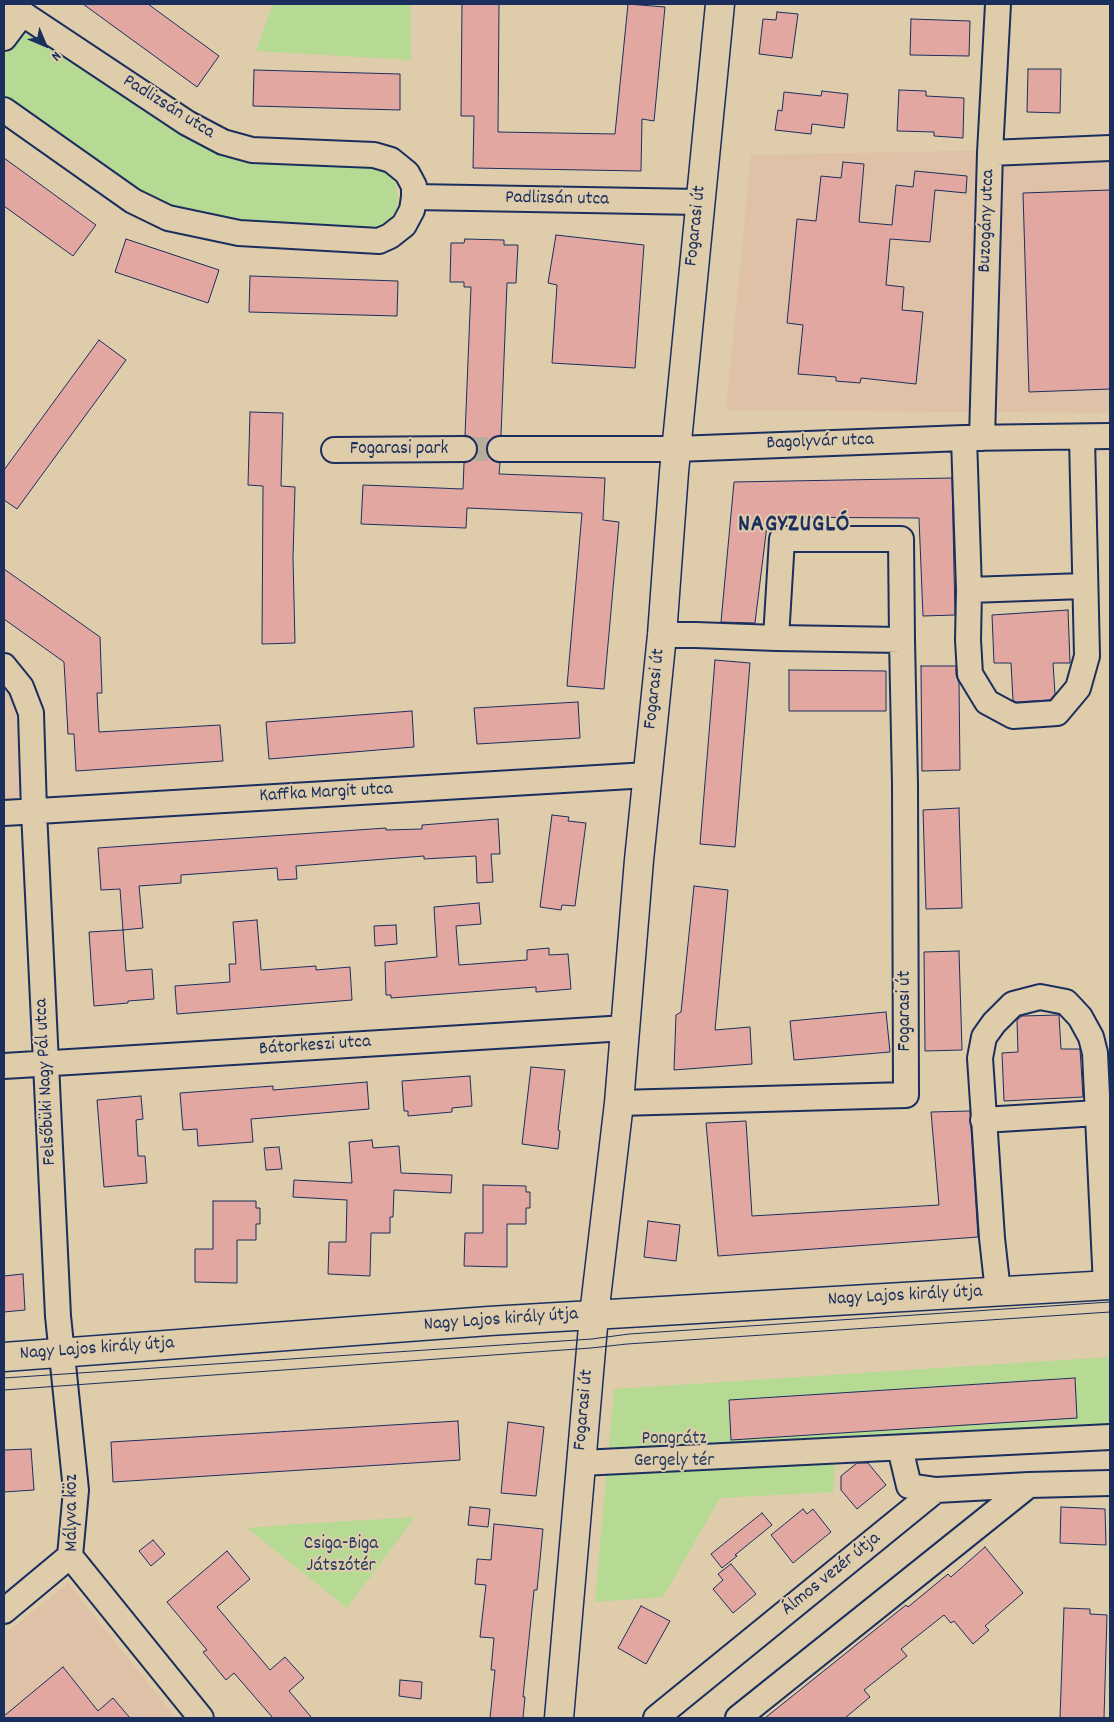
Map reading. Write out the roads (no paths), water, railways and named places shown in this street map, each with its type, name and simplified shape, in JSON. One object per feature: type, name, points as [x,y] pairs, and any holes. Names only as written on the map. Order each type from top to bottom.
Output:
[{"type":"main road","name":"Fogarasi út","points":[[559,1718],[594,1314],[619,1102],[662,635],[676,449],[720,4]]},
{"type":"main road","name":"Nagy Lajos király útja","points":[[4,1357],[594,1314],[1108,1286]]},
{"type":"street","name":"Buzogány utca","points":[[973,438],[999,230],[990,153],[998,4]]},
{"type":"street","name":"Padlizsán utca","points":[[15,9],[188,123],[224,142],[252,150],[374,155],[391,160],[407,173],[414,186],[414,197],[700,202]]},
{"type":"street","points":[[4,38],[15,9]]},
{"type":"street","points":[[4,110],[133,201],[168,218],[240,233],[379,241],[390,236],[404,225],[412,210],[414,197]]},
{"type":"street","points":[[990,153],[1110,148]]},
{"type":"street","name":"Bagolyvár utca","points":[[676,449],[973,438],[1110,436]]},
{"type":"street","points":[[973,438],[968,640],[970,674],[987,702],[1013,716],[1057,714],[1078,688],[1087,656],[1082,437]]},
{"type":"street","name":"Fogarasi park","points":[[334,450],[464,449]]},
{"type":"street","points":[[509,449],[676,449]]},
{"type":"street","name":"Fogarasi út","points":[[619,1102],[906,1095],[905,784],[901,539],[782,538],[776,638]]},
{"type":"street","points":[[969,590],[1084,586]]},
{"type":"street","name":"Fogarasi út","points":[[662,635],[902,640]]},
{"type":"street","name":"Felsőbüki Nagy Pál utca","points":[[4,666],[21,687],[31,713],[34,812],[61,1353]]},
{"type":"street","name":"Kaffka Margit utca","points":[[4,813],[648,775]]},
{"type":"street","name":"Nagy Lajos király útja","points":[[998,1292],[992,1238],[980,1058],[984,1037],[994,1023],[1013,1004],[1040,997],[1066,1002],[1080,1017],[1091,1037],[1096,1053],[1108,1286]]},
{"type":"street","name":"Bátorkeszi utca","points":[[4,1066],[626,1028]]},
{"type":"street","points":[[983,1120],[1098,1113]]},
{"type":"street","name":"Mályva köz","points":[[61,1353],[76,1490],[70,1556],[201,1718]]},
{"type":"street","points":[[581,1463],[1110,1438]]},
{"type":"street","points":[[900,1448],[909,1486],[936,1490],[1110,1483]]},
{"type":"street","points":[[738,1718],[1029,1485]]},
{"type":"street","name":"Álmos vezér útja","points":[[656,1718],[936,1490]]},
{"type":"street","points":[[4,1611],[70,1556]]},
{"type":"tunnel","points":[[464,449],[500,449]]},
{"type":"tram line","points":[[4,1378],[1110,1302]]},
{"type":"tram line","points":[[4,1390],[627,1344],[1110,1312]]},
{"type":"district","name":"NAGYZUGLÓ","points":[[794,527]]},
{"type":"park label","name":"Pongrátz Gergely tér","points":[[674,1451]]},
{"type":"park label","name":"Csiga-Biga Játszótér","points":[[341,1556]]}]
